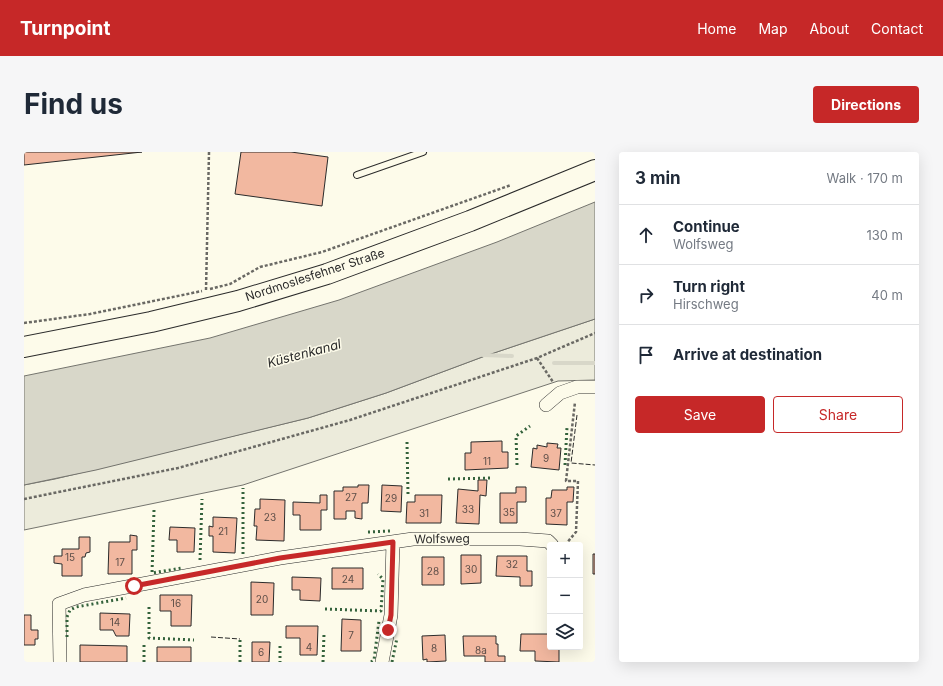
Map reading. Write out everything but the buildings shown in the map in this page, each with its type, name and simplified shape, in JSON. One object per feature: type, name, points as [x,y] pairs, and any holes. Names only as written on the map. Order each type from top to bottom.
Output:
[{"type":"main road","name":"Nordmoslesfehner Straße","points":[[24,347],[151,322],[238,300],[327,274],[470,221],[595,170]]},
{"type":"street","points":[[546,405],[560,393],[577,387],[595,387]]},
{"type":"street","name":"Wolfsweg","points":[[60,662],[59,604],[84,594],[280,558],[413,539],[486,538],[548,542]]},
{"type":"street","points":[[382,662],[391,615],[393,542]]},
{"type":"lane","points":[[357,175],[424,152]]},
{"type":"path","points":[[206,290],[209,152]]},
{"type":"path","points":[[24,323],[90,314],[230,284],[260,267],[322,252],[515,183]]},
{"type":"path","points":[[24,498],[178,468],[350,420],[537,358],[595,333]]},
{"type":"path","points":[[537,358],[560,393]]},
{"type":"path","points":[[568,542],[576,532],[578,481],[566,481],[577,387]]},
{"type":"shaded area","points":[[595,319],[595,380],[558,381],[243,485],[24,530],[24,485],[55,479],[308,418],[386,393],[485,356]]},
{"type":"water","name":"Küstenkanal","points":[[595,202],[595,319],[485,356],[386,393],[308,418],[96,470],[24,485],[24,376],[210,338],[339,300],[497,242]]},
{"type":"waterway","points":[[483,355],[512,356]]},
{"type":"waterway","points":[[554,363],[595,363]]},
{"type":"hedge","points":[[517,465],[516,436],[530,426]]},
{"type":"hedge","points":[[565,465],[567,427]]},
{"type":"hedge","points":[[407,442],[408,494]]},
{"type":"hedge","points":[[448,479],[493,478]]},
{"type":"hedge","points":[[243,488],[243,554]]},
{"type":"hedge","points":[[200,560],[202,499]]},
{"type":"hedge","points":[[154,510],[152,573],[182,568]]},
{"type":"hedge","points":[[368,532],[390,531]]},
{"type":"hedge","points":[[325,609],[381,611],[383,579],[378,574]]},
{"type":"hedge","points":[[67,637],[67,617],[70,610],[76,607],[126,598]]},
{"type":"hedge","points":[[149,607],[149,638],[194,640]]},
{"type":"hedge","points":[[371,662],[374,660],[379,621]]},
{"type":"hedge","points":[[323,662],[324,634]]},
{"type":"hedge","points":[[392,662],[397,638]]},
{"type":"hedge","points":[[240,639],[240,662]]},
{"type":"hedge","points":[[144,645],[144,662]]},
{"type":"hedge","points":[[280,646],[280,662]]},
{"type":"fence","points":[[577,415],[571,463],[595,465]]},
{"type":"fence","points":[[211,637],[240,639]]},
{"type":"route","points":[[134,586],[280,558],[393,542],[391,615],[388,630]]}]
